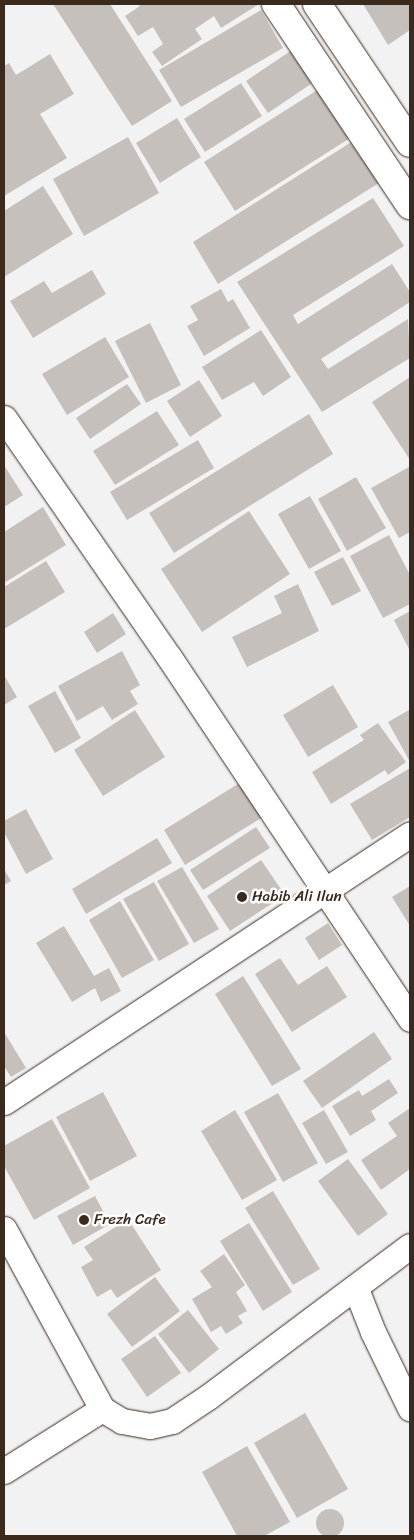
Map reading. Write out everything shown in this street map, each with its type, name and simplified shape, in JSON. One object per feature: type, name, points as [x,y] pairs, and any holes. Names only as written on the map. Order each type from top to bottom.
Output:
[{"type":"street","points":[[276,4],[410,205]]},
{"type":"street","points":[[316,4],[410,143]]},
{"type":"street","points":[[4,418],[325,890],[410,1019]]},
{"type":"street","points":[[4,1102],[410,834]]},
{"type":"street","points":[[4,1229],[102,1409],[122,1421],[150,1426],[172,1421],[356,1289],[410,1246]]},
{"type":"street","points":[[356,1289],[373,1332],[410,1408]]},
{"type":"street","points":[[4,1471],[102,1409]]},
{"type":"building","points":[[53,4],[110,4],[172,101],[132,126]]},
{"type":"building","points":[[138,4],[259,4],[221,28],[214,16],[195,29],[202,39],[162,66],[152,52],[163,44],[153,27],[138,36],[125,16],[140,6]]},
{"type":"building","points":[[363,4],[410,4],[410,30],[388,45]]},
{"type":"building","points":[[261,10],[283,48],[181,107],[159,70]]},
{"type":"building","points":[[292,50],[314,82],[268,113],[246,81]]},
{"type":"building","points":[[50,54],[74,94],[40,114],[67,158],[4,196],[4,66],[9,63],[16,75]]},
{"type":"building","points":[[241,83],[262,116],[205,152],[184,119]]},
{"type":"building","points":[[327,84],[358,133],[235,211],[204,162]]},
{"type":"building","points":[[177,118],[201,157],[160,183],[136,143]]},
{"type":"building","points":[[361,136],[387,178],[218,284],[193,242]]},
{"type":"building","points":[[128,137],[159,193],[84,236],[53,179]]},
{"type":"building","points":[[43,186],[73,234],[4,277],[4,211]]},
{"type":"building","points":[[373,198],[404,246],[293,315],[298,324],[392,264],[410,292],[410,302],[321,359],[328,369],[408,319],[410,358],[322,412],[237,282]]},
{"type":"building","points":[[92,270],[106,294],[33,338],[10,301],[44,281],[52,293]]},
{"type":"building","points":[[221,289],[228,302],[233,299],[250,328],[204,356],[187,326],[198,320],[190,306]]},
{"type":"building","points":[[150,323],[181,385],[146,403],[115,341]]},
{"type":"building","points":[[261,330],[291,377],[263,396],[254,382],[222,400],[202,367]]},
{"type":"building","points":[[105,337],[129,377],[67,415],[42,374]]},
{"type":"building","points":[[410,377],[410,460],[372,402]]},
{"type":"building","points":[[199,380],[222,416],[190,437],[167,401]]},
{"type":"building","points":[[127,384],[141,404],[90,439],[76,418]]},
{"type":"building","points":[[157,411],[179,445],[115,485],[93,451]]},
{"type":"building","points":[[309,414],[333,454],[174,553],[149,513]]},
{"type":"building","points":[[198,440],[214,468],[127,520],[110,492]]},
{"type":"building","points":[[4,465],[23,495],[4,507]]},
{"type":"building","points":[[409,467],[410,532],[399,538],[371,488]]},
{"type":"building","points":[[356,477],[386,528],[347,551],[318,499]]},
{"type":"building","points":[[310,496],[341,551],[309,569],[278,514]]},
{"type":"building","points":[[43,507],[66,545],[4,583],[4,532]]},
{"type":"building","points":[[249,511],[290,574],[202,632],[161,569]]},
{"type":"building","points":[[389,535],[410,575],[410,604],[383,618],[350,556]]},
{"type":"building","points":[[343,557],[361,591],[332,606],[314,572]]},
{"type":"building","points":[[46,561],[65,592],[4,629],[4,587]]},
{"type":"building","points":[[298,584],[319,631],[247,667],[232,637],[282,613],[274,596]]},
{"type":"building","points":[[410,611],[410,651],[394,620]]},
{"type":"building","points":[[113,613],[126,634],[97,653],[84,632]]},
{"type":"building","points":[[122,651],[140,685],[130,691],[138,704],[112,720],[103,706],[77,721],[58,686]]},
{"type":"building","points":[[4,675],[17,697],[4,705]]},
{"type":"building","points":[[333,685],[358,727],[308,757],[283,715]]},
{"type":"building","points":[[55,691],[81,738],[55,753],[28,706]]},
{"type":"building","points":[[135,710],[165,757],[103,796],[74,750]]},
{"type":"building","points":[[409,710],[410,712],[410,762],[388,722]]},
{"type":"building","points":[[378,723],[406,762],[388,775],[385,770],[331,804],[312,772],[364,740],[360,735]]},
{"type":"building","points":[[410,768],[410,817],[372,840],[350,804]]},
{"type":"building","points":[[241,782],[263,817],[185,865],[164,830]]},
{"type":"building","points":[[26,809],[53,859],[26,874],[4,832],[4,821]]},
{"type":"building","points":[[256,827],[270,848],[203,890],[190,870]]},
{"type":"building","points":[[157,838],[172,863],[86,914],[72,889]]},
{"type":"building","points":[[261,860],[285,895],[230,931],[207,896]]},
{"type":"building","points":[[182,867],[219,929],[194,943],[157,881]]},
{"type":"building","points":[[4,869],[11,881],[4,885]]},
{"type":"building","points":[[154,882],[189,944],[159,961],[123,899]]},
{"type":"building","points":[[410,886],[410,926],[392,897]]},
{"type":"building","points":[[120,901],[154,960],[122,978],[89,920]]},
{"type":"building","points":[[328,923],[342,945],[319,960],[305,938]]},
{"type":"building","points":[[64,926],[94,976],[109,968],[121,991],[101,1002],[95,988],[72,1002],[36,943]]},
{"type":"building","points":[[280,958],[298,985],[327,966],[347,997],[292,1032],[255,974]]},
{"type":"building","points":[[243,976],[301,1069],[272,1086],[215,994]]},
{"type":"building","points":[[4,1032],[26,1068],[11,1077],[4,1066]]},
{"type":"building","points":[[374,1032],[392,1059],[322,1108],[303,1081]]},
{"type":"building","points":[[389,1079],[398,1093],[371,1111],[376,1120],[350,1136],[332,1106],[359,1090],[362,1096]]},
{"type":"building","points":[[103,1092],[137,1156],[90,1181],[56,1117]]},
{"type":"building","points":[[278,1093],[318,1163],[283,1182],[244,1112]]},
{"type":"building","points":[[410,1108],[410,1169],[381,1190],[361,1160],[397,1136],[388,1123]]},
{"type":"building","points":[[235,1110],[277,1180],[242,1200],[201,1131]]},
{"type":"building","points":[[324,1110],[348,1152],[326,1164],[302,1123]]},
{"type":"building","points":[[52,1119],[90,1188],[34,1220],[4,1166],[4,1146]]},
{"type":"building","points":[[348,1159],[388,1214],[358,1236],[318,1181]]},
{"type":"building","points":[[273,1191],[320,1269],[293,1285],[245,1208]]},
{"type":"building","points":[[95,1196],[110,1224],[73,1245],[57,1216]]},
{"type":"building","points":[[128,1219],[161,1270],[117,1298],[111,1289],[97,1297],[81,1267],[93,1260],[84,1247]]},
{"type":"building","points":[[249,1223],[292,1292],[263,1311],[220,1241]]},
{"type":"building","points":[[224,1254],[245,1285],[236,1292],[247,1311],[238,1316],[243,1323],[226,1334],[221,1326],[211,1332],[192,1299],[212,1287],[200,1271]]},
{"type":"building","points":[[155,1277],[180,1311],[132,1347],[107,1314]]},
{"type":"building","points":[[188,1310],[219,1349],[189,1373],[158,1334]]},
{"type":"building","points":[[155,1336],[181,1373],[147,1397],[121,1359]]},
{"type":"building","points":[[305,1413],[348,1489],[297,1518],[254,1443]]},
{"type":"building","points":[[247,1446],[290,1522],[264,1536],[237,1536],[202,1472]]},
{"type":"building","points":[[330,1509],[340,1513],[344,1523],[340,1533],[330,1537],[320,1533],[316,1523],[320,1513]]},
{"type":"place","name":"Habib Ali Ilun","points":[[242,897]]},
{"type":"place","name":"Frezh Cafe","points":[[84,1220]]}]
